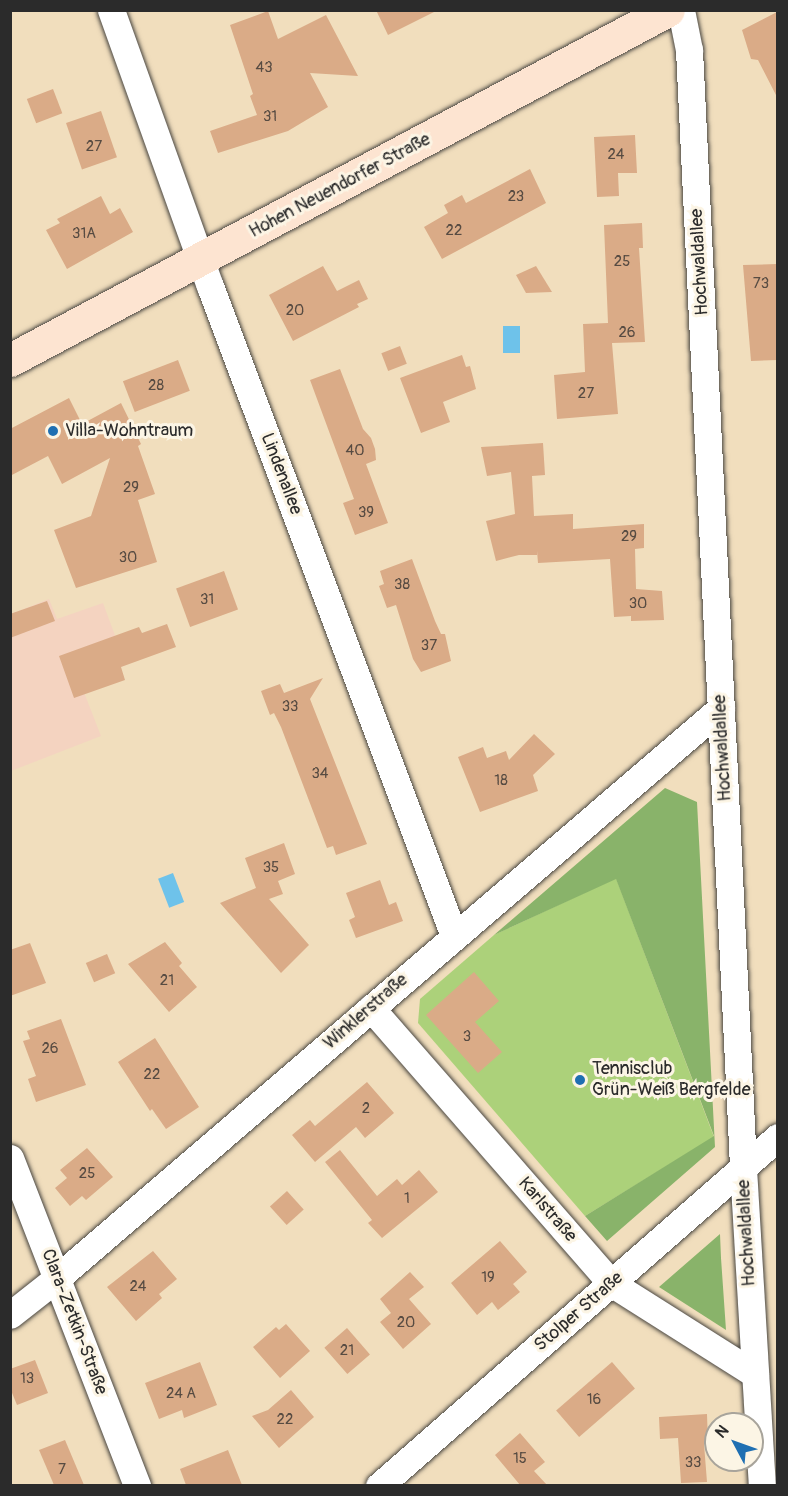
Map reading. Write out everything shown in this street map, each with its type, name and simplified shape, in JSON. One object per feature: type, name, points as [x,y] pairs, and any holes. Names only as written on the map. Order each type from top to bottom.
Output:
[{"type":"main road","name":"Hohen Neuendorfer Straße","points":[[10,360],[669,10]]},
{"type":"street","name":"Lindenallee","points":[[111,10],[201,260],[454,936]]},
{"type":"street","name":"Hochwaldallee","points":[[681,10],[689,50],[742,1168],[762,1485]]},
{"type":"street","name":"Winklerstraße","points":[[10,1315],[57,1278],[721,708]]},
{"type":"street","name":"Karlstraße","points":[[371,1008],[611,1283],[755,1374]]},
{"type":"street","name":"Stolper Straße","points":[[379,1485],[777,1137]]},
{"type":"street","name":"Clara-Zetkin-Straße","points":[[10,1158],[137,1485]]},
{"type":"shaded area","points":[[49,599],[57,619],[103,603],[126,665],[80,682],[101,736],[11,771],[11,614]]},
{"type":"green space","points":[[665,788],[697,802],[715,1147],[607,1241],[585,1216],[714,1136],[616,879],[494,935]]},
{"type":"green space","name":"Tennisclub Grün-Weiß Bergfelde","points":[[616,878],[714,1137],[585,1216],[418,1023],[420,999],[494,935]]},
{"type":"green space","points":[[720,1234],[721,1258],[726,1330],[659,1287]]},
{"type":"water","points":[[503,326],[520,326],[520,353],[503,353]]},
{"type":"water","points":[[173,873],[184,902],[169,908],[158,879]]},
{"type":"building","points":[[376,10],[438,10],[388,35]]},
{"type":"building","points":[[268,11],[278,39],[326,15],[358,76],[310,73],[328,107],[288,131],[218,153],[210,131],[257,115],[250,96],[253,94],[230,25]]},
{"type":"building","points":[[777,12],[777,97],[758,60],[751,59],[742,30]]},
{"type":"building","points":[[53,89],[62,113],[36,123],[27,99]]},
{"type":"building","points":[[101,111],[117,157],[82,169],[66,123]]},
{"type":"building","points":[[635,135],[637,173],[618,173],[619,196],[597,197],[594,137]]},
{"type":"building","points":[[530,169],[546,203],[442,259],[424,227],[448,213],[444,205],[462,195],[466,203]]},
{"type":"building","points":[[101,196],[110,214],[120,208],[133,232],[67,269],[46,230],[60,223],[57,219]]},
{"type":"building","points":[[642,223],[643,248],[639,248],[645,342],[612,343],[618,414],[557,419],[554,375],[585,372],[583,324],[608,323],[604,225]]},
{"type":"building","points":[[777,264],[777,360],[751,361],[743,265]]},
{"type":"building","points":[[323,266],[337,291],[359,280],[368,299],[357,304],[359,307],[293,341],[269,295]]},
{"type":"building","points":[[536,266],[552,292],[526,293],[516,275]]},
{"type":"building","points":[[400,346],[407,364],[388,371],[381,353]]},
{"type":"building","points":[[462,355],[466,367],[470,366],[476,389],[443,402],[450,422],[421,433],[400,378]]},
{"type":"building","points":[[178,360],[190,391],[135,412],[123,381]]},
{"type":"building","points":[[340,369],[363,429],[371,438],[375,449],[376,460],[366,464],[388,523],[355,535],[343,503],[354,499],[310,380]]},
{"type":"building","points":[[69,398],[82,424],[121,403],[141,444],[138,446],[155,494],[138,500],[157,562],[76,588],[54,530],[91,516],[110,458],[62,484],[48,456],[10,476],[10,429]]},
{"type":"building","points":[[543,443],[545,475],[532,476],[534,516],[573,514],[573,529],[644,524],[644,548],[635,549],[636,589],[662,591],[664,620],[631,621],[631,616],[614,617],[610,559],[538,563],[537,551],[537,555],[519,555],[496,561],[486,521],[515,514],[511,472],[487,476],[481,447]]},
{"type":"building","points":[[412,559],[435,621],[441,634],[445,634],[451,661],[421,672],[413,659],[396,605],[387,608],[379,586],[384,584],[380,571]]},
{"type":"building","points":[[224,571],[238,610],[190,627],[176,588]]},
{"type":"building","points":[[47,601],[55,621],[10,638],[10,614]]},
{"type":"building","points":[[167,624],[176,647],[121,667],[125,680],[74,698],[59,656],[139,627],[142,633]]},
{"type":"building","points":[[323,678],[310,699],[367,844],[336,855],[333,846],[327,848],[281,727],[274,713],[270,715],[261,691],[280,684],[284,693]]},
{"type":"building","points":[[534,734],[555,754],[533,775],[538,791],[480,812],[458,757],[483,747],[487,758],[506,751],[509,760]]},
{"type":"building","points":[[284,843],[295,874],[278,881],[283,894],[269,899],[309,945],[281,973],[220,903],[256,888],[245,858]]},
{"type":"building","points":[[380,880],[389,905],[396,902],[403,921],[356,938],[349,920],[355,917],[346,893]]},
{"type":"building","points":[[165,942],[182,963],[179,966],[197,987],[169,1012],[128,964]]},
{"type":"building","points":[[30,943],[46,983],[10,996],[10,950]]},
{"type":"building","points":[[107,954],[115,973],[94,982],[86,963]]},
{"type":"building","points":[[474,972],[499,1001],[475,1022],[502,1052],[478,1073],[426,1015]]},
{"type":"building","points":[[61,1019],[86,1085],[36,1102],[28,1079],[36,1076],[23,1041],[30,1039],[27,1031]]},
{"type":"building","points":[[155,1038],[199,1107],[166,1129],[152,1109],[150,1111],[118,1062]]},
{"type":"building","points":[[367,1082],[394,1113],[365,1138],[356,1127],[315,1162],[292,1135],[310,1120],[315,1126]]},
{"type":"building","points":[[87,1148],[113,1177],[86,1200],[82,1196],[70,1206],[55,1188],[67,1178],[60,1170]]},
{"type":"building","points":[[340,1150],[377,1196],[397,1179],[402,1185],[419,1170],[438,1192],[382,1238],[368,1223],[372,1220],[325,1162]]},
{"type":"building","points":[[287,1191],[304,1210],[287,1225],[270,1206]]},
{"type":"building","points":[[500,1241],[527,1272],[513,1284],[520,1292],[498,1310],[492,1302],[477,1315],[451,1283]]},
{"type":"building","points":[[153,1251],[177,1279],[159,1294],[162,1298],[136,1321],[107,1287]]},
{"type":"building","points":[[410,1272],[424,1287],[409,1299],[431,1324],[403,1349],[380,1322],[391,1313],[380,1299]]},
{"type":"building","points":[[286,1324],[310,1351],[280,1378],[253,1347],[276,1327],[279,1330]]},
{"type":"building","points":[[347,1328],[370,1354],[347,1374],[324,1348]]},
{"type":"building","points":[[35,1360],[48,1393],[17,1405],[10,1388],[10,1369]]},
{"type":"building","points":[[200,1362],[217,1405],[184,1418],[182,1410],[159,1419],[145,1383]]},
{"type":"building","points":[[612,1362],[635,1388],[579,1437],[556,1411]]},
{"type":"building","points":[[291,1390],[314,1417],[279,1448],[252,1416],[268,1410]]},
{"type":"building","points":[[704,1414],[704,1472],[706,1472],[707,1482],[681,1483],[678,1438],[660,1439],[659,1417]]},
{"type":"building","points":[[520,1433],[545,1462],[534,1471],[547,1485],[520,1485],[495,1455]]},
{"type":"building","points":[[65,1440],[84,1485],[54,1485],[39,1450]]},
{"type":"building","points":[[228,1450],[242,1485],[186,1485],[180,1469]]},
{"type":"place","name":"Villa-Wohntraum","points":[[53,431]]},
{"type":"place","name":"Tennisclub Grün-Weiß Bergfelde","points":[[580,1080]]}]
